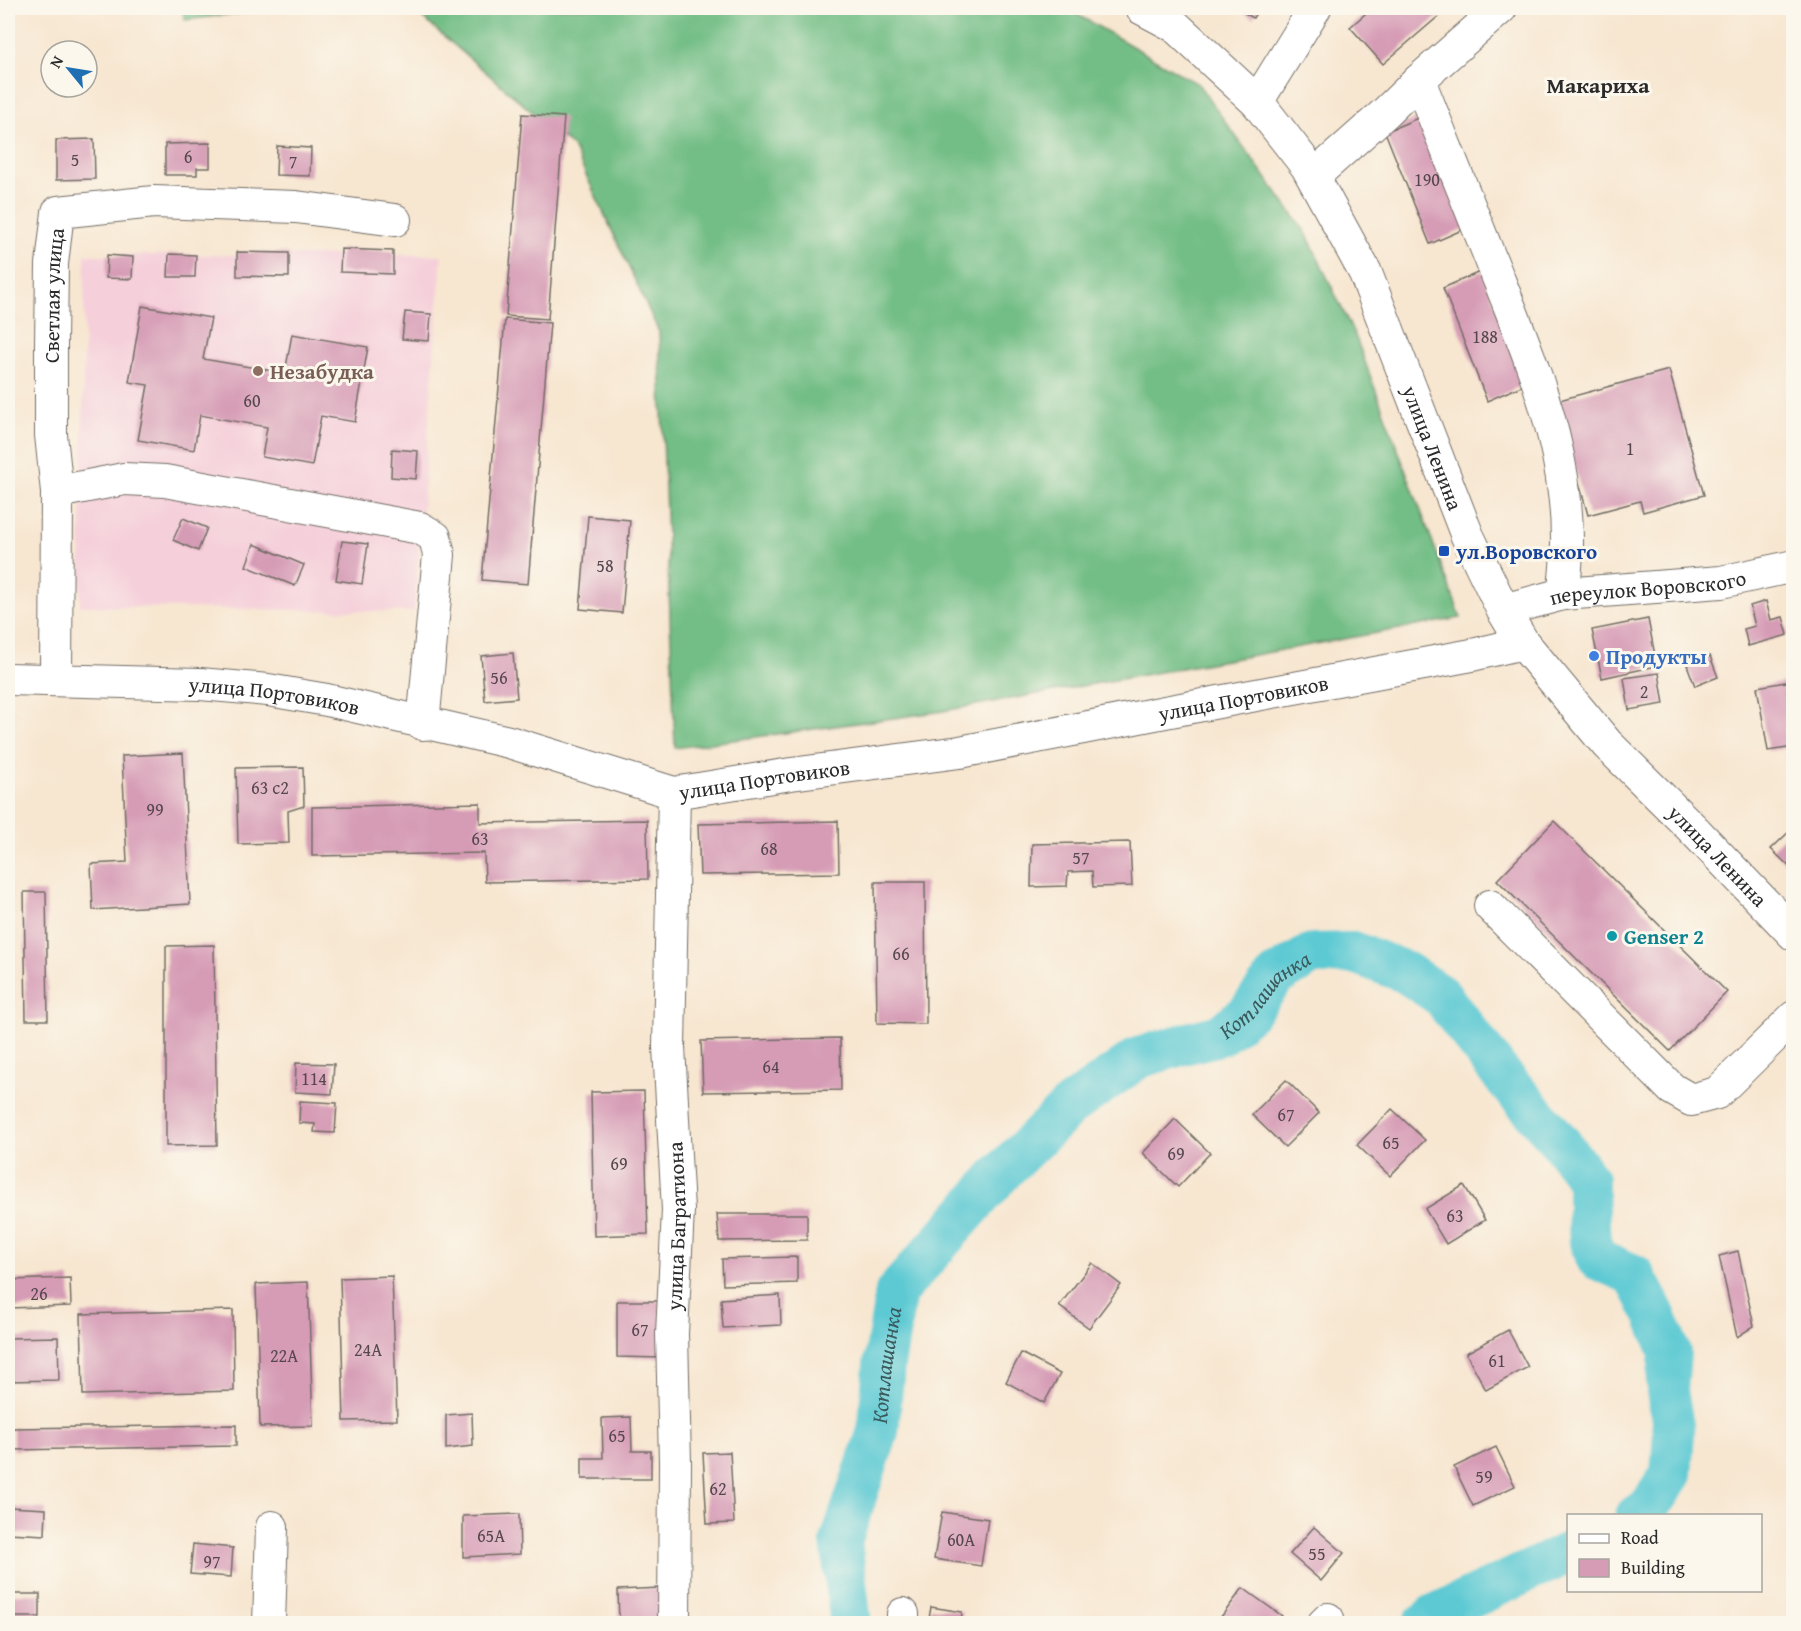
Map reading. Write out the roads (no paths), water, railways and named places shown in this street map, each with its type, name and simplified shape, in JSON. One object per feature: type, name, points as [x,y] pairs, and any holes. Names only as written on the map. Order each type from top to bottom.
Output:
[{"type":"main road","name":"улица Ленина","points":[[1142,8],[1174,26],[1257,102],[1307,166],[1365,272],[1467,534],[1503,609],[1523,643],[1606,744],[1691,827],[1794,934]]},
{"type":"street","points":[[1257,102],[1315,8]]},
{"type":"street","points":[[1313,177],[1500,8]]},
{"type":"street","points":[[1419,80],[1536,374],[1557,447],[1568,524],[1567,566],[1563,594]]},
{"type":"street","name":"Светлая улица","points":[[56,679],[57,492],[51,435],[51,333],[52,264],[58,212],[154,202],[296,207],[395,220]]},
{"type":"street","points":[[57,492],[124,479],[165,481],[420,528],[435,537],[439,555],[423,724]]},
{"type":"street","name":"переулок Воровского","points":[[1503,609],[1563,594],[1721,582],[1794,566]]},
{"type":"street","name":"улица Портовиков","points":[[8,679],[200,684],[268,690],[327,700],[509,742],[674,793],[791,774],[960,752],[1472,655],[1523,643]]},
{"type":"street","name":"улица Багратиона","points":[[674,793],[669,1047],[678,1210],[672,1334],[675,1463],[674,1623]]},
{"type":"street","points":[[1490,906],[1672,1089],[1691,1100],[1717,1094],[1794,1017]]},
{"type":"street","points":[[269,1623],[272,1527]]},
{"type":"waterway","name":"Котлашанка","points":[[849,1624],[841,1541],[878,1431],[884,1365],[896,1292],[1004,1170],[1070,1106],[1138,1058],[1220,1035],[1248,1013],[1276,976],[1312,954],[1355,953],[1405,972],[1441,996],[1500,1073],[1560,1142],[1588,1180],[1590,1242],[1597,1259],[1634,1275],[1654,1313],[1670,1352],[1667,1391],[1674,1432],[1671,1474],[1650,1506],[1639,1514]]},
{"type":"waterway","name":"Котлашанка","points":[[1424,1624],[1434,1615],[1567,1553]]},
{"type":"place","name":"Незабудка","points":[[258,371]]},
{"type":"place","name":"ул.Воровского","points":[[1444,551]]},
{"type":"place","name":"Продукты","points":[[1594,656]]},
{"type":"place","name":"Genser 2","points":[[1612,936]]},
{"type":"district","name":"Макариха","points":[[1598,85]]}]
